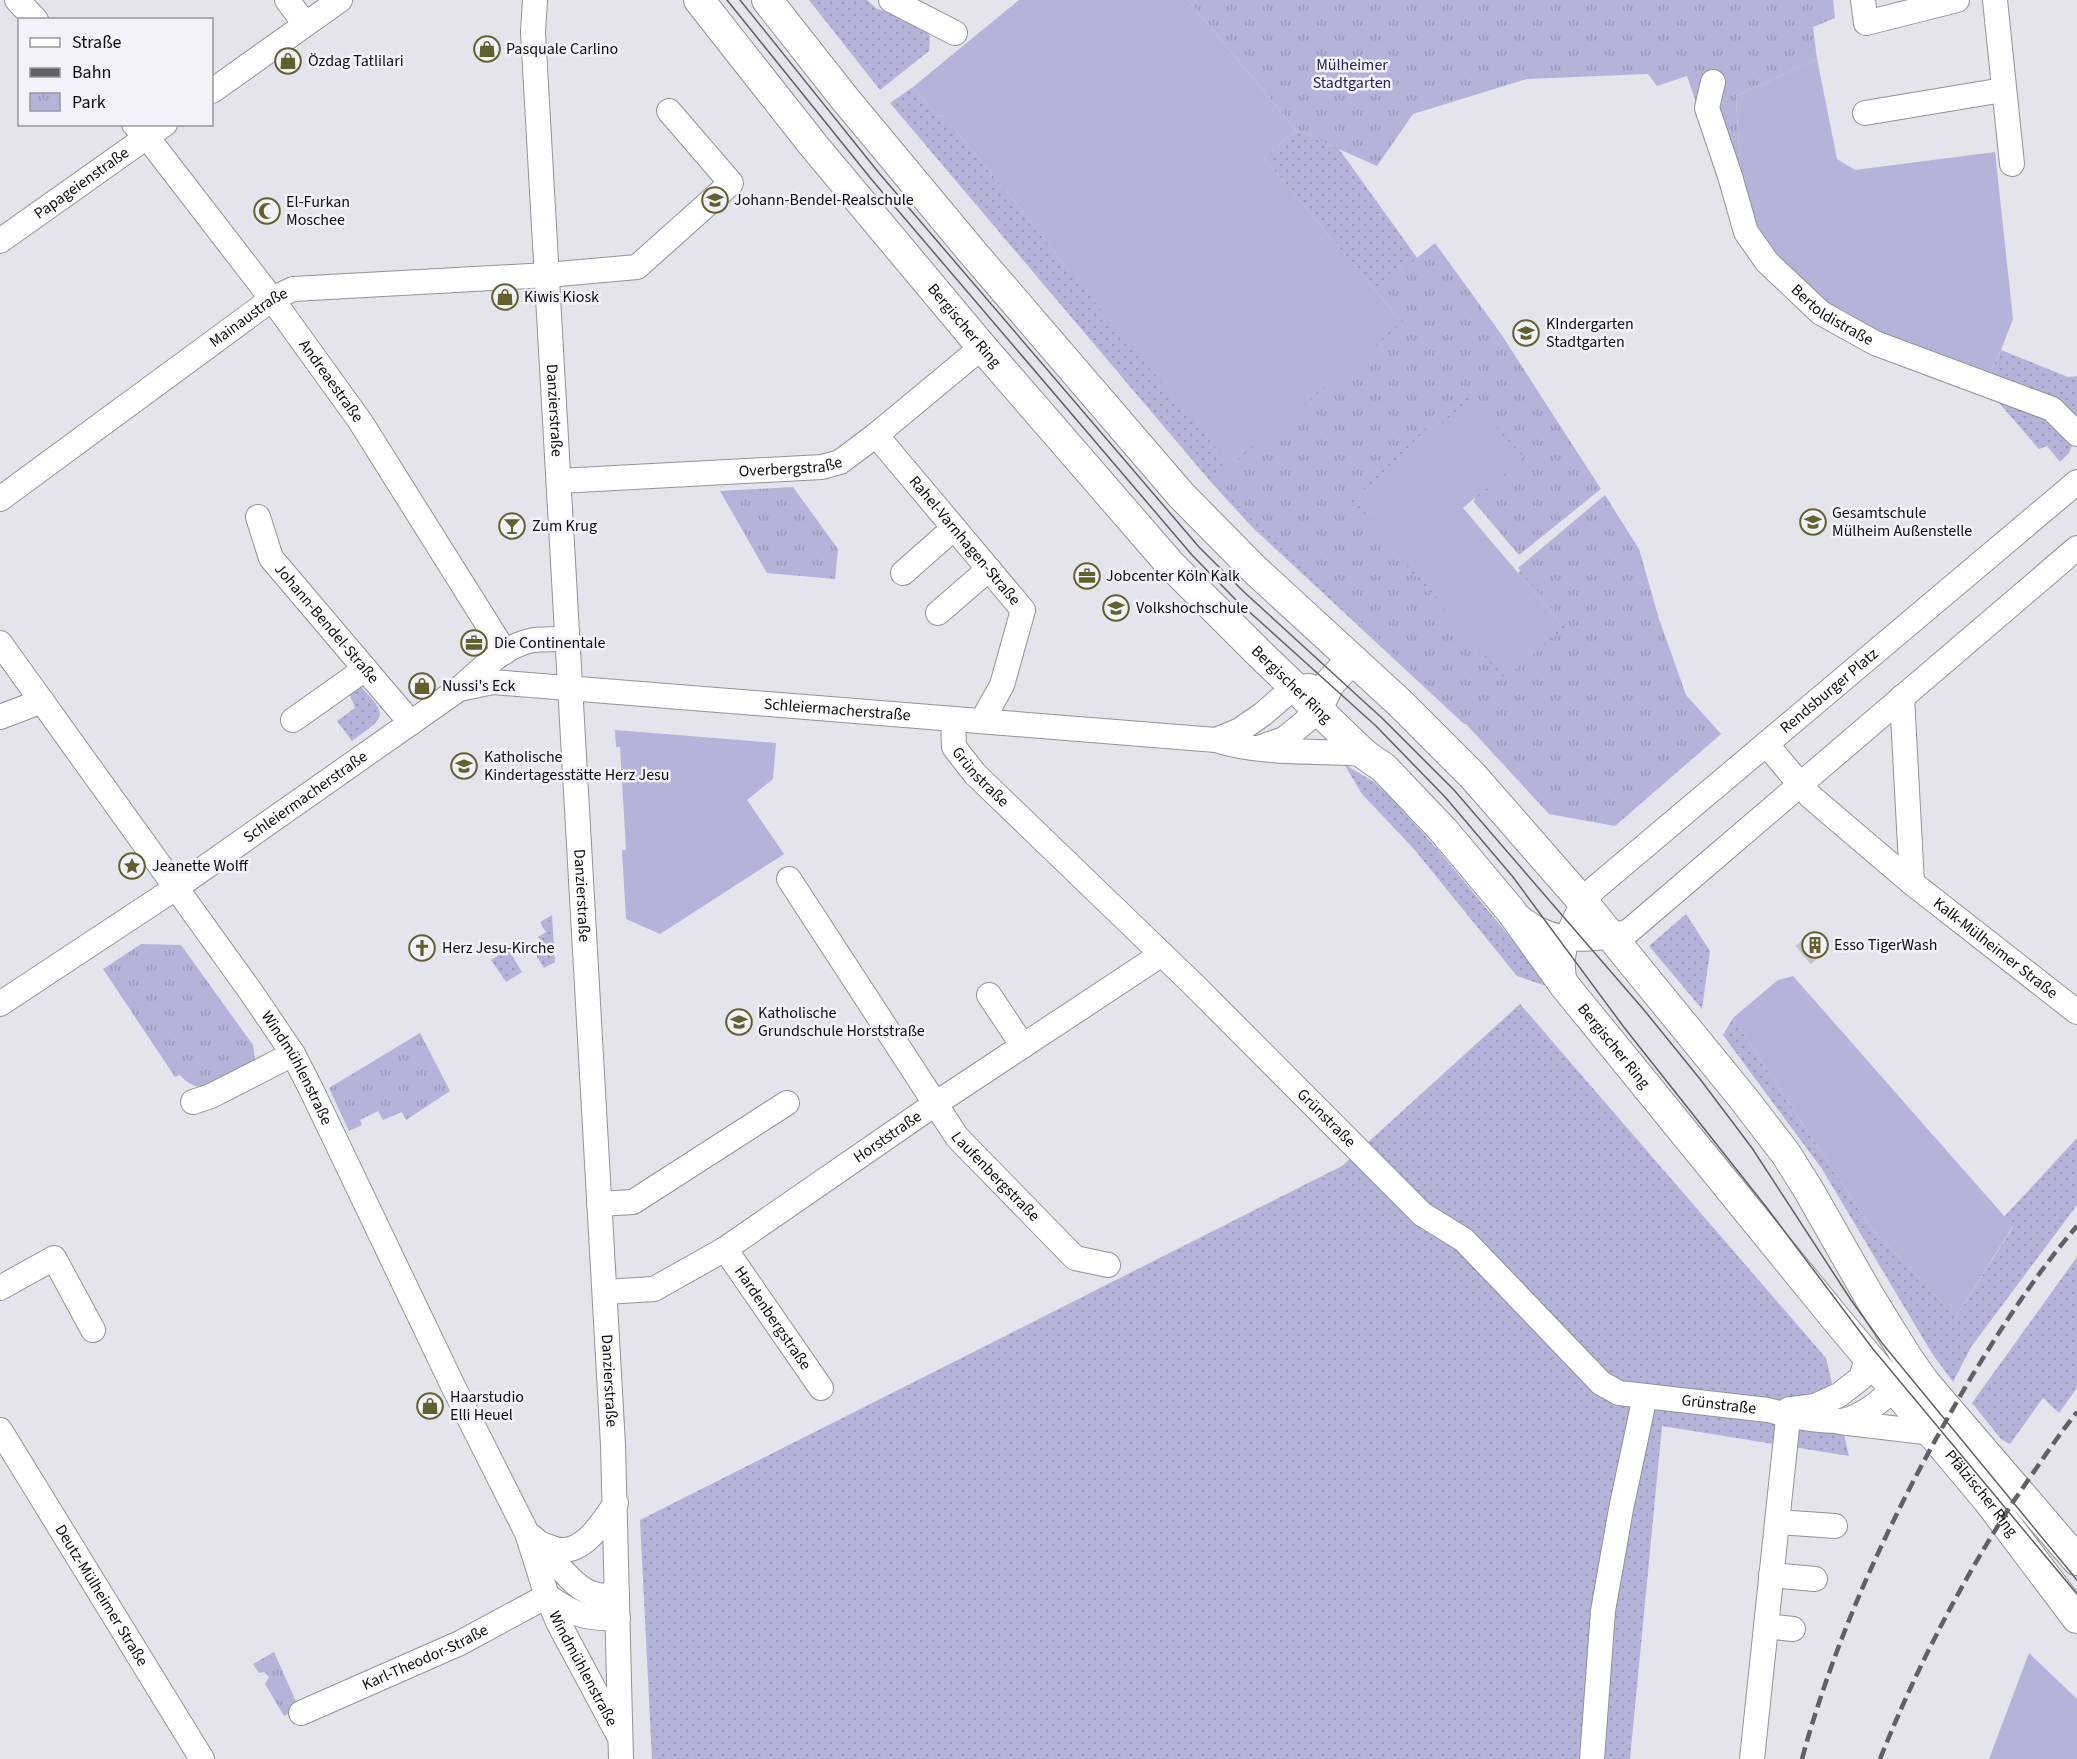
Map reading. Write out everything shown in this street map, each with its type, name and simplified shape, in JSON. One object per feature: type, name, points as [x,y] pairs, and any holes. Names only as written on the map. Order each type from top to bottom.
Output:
[{"type":"main road","name":"Bergischer Ring","points":[[699,0],[814,146],[982,347],[1170,564],[1294,687],[1323,696],[1364,754],[1384,768],[1443,830],[1511,911],[1565,986],[1882,1372]]},
{"type":"main road","points":[[767,0],[845,99],[966,244],[1181,495],[1254,569],[1401,704],[1472,775],[1583,902],[1786,1154],[1908,1359]]},
{"type":"main road","points":[[1323,696],[1352,659]]},
{"type":"main road","name":"Pfälzischer Ring","points":[[1908,1359],[1925,1383],[2077,1560]]},
{"type":"main road","name":"Pfälzischer Ring","points":[[1882,1372],[1988,1500],[2077,1618]]},
{"type":"street","points":[[17,0],[34,18]]},
{"type":"street","points":[[287,0],[305,24]]},
{"type":"street","points":[[213,90],[340,0]]},
{"type":"street","name":"Danzierstraße","points":[[522,0],[533,32]]},
{"type":"street","name":"Danzierstraße","points":[[535,0],[533,32],[616,1503],[621,1749]]},
{"type":"street","points":[[891,0],[955,33]]},
{"type":"street","points":[[1863,0],[1866,22],[1957,0]]},
{"type":"street","points":[[1995,0],[2012,164]]},
{"type":"street","name":"Bertoldistraße","points":[[1713,82],[1707,108],[1746,232],[1767,262],[1821,313],[1875,343],[2052,409],[2077,434]]},
{"type":"street","points":[[1865,113],[2003,90]]},
{"type":"street","name":"Mainaustraße","points":[[0,499],[272,300],[293,289],[547,275],[637,267],[731,183],[669,111]]},
{"type":"street","name":"Papageienstraße","points":[[0,241],[149,129]]},
{"type":"street","name":"Andreaestraße","points":[[149,129],[360,421],[505,652]]},
{"type":"street","name":"Overbergstraße","points":[[559,481],[822,467],[840,462],[982,347]]},
{"type":"street","name":"Rahel-Varnhagen-Straße","points":[[876,435],[1023,610],[1002,684],[982,721]]},
{"type":"street","name":"Rendsburger Platz","points":[[1583,902],[1594,889],[2077,482]]},
{"type":"street","name":"Johann-Bendel-Straße","points":[[258,517],[271,558],[411,723]]},
{"type":"street","points":[[903,573],[954,528]]},
{"type":"street","points":[[1511,911],[1541,930],[1569,937],[1612,937],[1629,931],[2077,548]]},
{"type":"street","points":[[938,613],[989,569]]},
{"type":"street","name":"Schleiermacherstraße","points":[[0,1004],[177,887],[459,689],[484,666],[505,652],[530,641],[568,639]]},
{"type":"street","name":"Windmühlenstraße","points":[[0,643],[177,887],[292,1054],[311,1089],[453,1386],[534,1538],[565,1573],[584,1589],[618,1606]]},
{"type":"street","points":[[293,720],[365,669]]},
{"type":"street","name":"Schleiermacherstraße","points":[[459,689],[494,682],[570,687],[1216,740],[1237,747],[1310,753],[1364,754]]},
{"type":"street","name":"Schleiermacherstraße","points":[[1216,740],[1240,730],[1263,714],[1294,687]]},
{"type":"street","name":"Schleiermacherstraße","points":[[1256,748],[1284,739],[1305,722],[1323,696]]},
{"type":"street","points":[[1902,697],[1912,883]]},
{"type":"street","points":[[0,717],[42,701]]},
{"type":"street","name":"Grünstraße","points":[[953,719],[954,747],[975,774],[1162,954],[1422,1214],[1464,1240],[1600,1383],[1618,1393],[1782,1411],[1840,1422],[1933,1433]]},
{"type":"street","name":"Kalk-Mülheimer Straße","points":[[1766,744],[1810,796],[1912,883],[2077,1012]]},
{"type":"street","name":"Laufenbergstraße","points":[[789,879],[957,1137],[1075,1258],[1108,1264]]},
{"type":"street","points":[[1565,986],[1563,958],[1583,902]]},
{"type":"street","name":"Horststraße","points":[[605,1292],[654,1289],[725,1249],[935,1104],[1162,954]]},
{"type":"street","points":[[989,994],[1023,1046]]},
{"type":"street","points":[[193,1101],[211,1096],[292,1054]]},
{"type":"street","points":[[599,1204],[633,1203],[787,1103]]},
{"type":"street","name":"Hardenbergstraße","points":[[725,1249],[821,1388]]},
{"type":"street","points":[[0,1288],[54,1258],[93,1330]]},
{"type":"street","name":"Grünstraße","points":[[1782,1411],[1815,1406],[1839,1395],[1861,1378],[1882,1372],[1905,1372],[1908,1359]]},
{"type":"street","name":"Grünstraße","points":[[1840,1422],[1859,1414],[1881,1400],[1882,1372]]},
{"type":"street","points":[[1592,1759],[1603,1611],[1621,1509],[1646,1396]]},
{"type":"street","points":[[1752,1759],[1767,1679],[1766,1626],[1777,1522],[1782,1411]]},
{"type":"street","name":"Deutz-Mülheimer Straße","points":[[0,1430],[202,1759]]},
{"type":"street","points":[[534,1538],[561,1550],[578,1545],[595,1533],[616,1503]]},
{"type":"street","points":[[1777,1522],[1835,1526]]},
{"type":"street","name":"Windmühlenstraße","points":[[534,1538],[548,1596],[558,1622],[621,1749]]},
{"type":"street","points":[[1771,1575],[1815,1579]]},
{"type":"street","name":"Windmühlenstraße","points":[[548,1596],[567,1610],[582,1617],[618,1606]]},
{"type":"street","name":"Karl-Theodor-Straße","points":[[301,1713],[460,1643],[548,1596]]},
{"type":"street","points":[[1766,1626],[1793,1629]]},
{"type":"green space","points":[[809,0],[867,0],[877,9],[917,19],[930,36],[929,51],[880,90]]},
{"type":"green space","points":[[1019,0],[1188,0],[1296,130],[1264,158],[1402,322],[1230,465],[944,117],[937,116],[913,87]]},
{"type":"green space","name":"Mülheimer Stadtgarten","points":[[1188,0],[1833,0],[1835,18],[1813,27],[1817,59],[1736,96],[1740,166],[1723,183],[1687,76],[1657,86],[1648,74],[1527,79],[1413,114],[1377,166],[1296,130]]},
{"type":"green space","points":[[1817,59],[1837,159],[1855,170],[1995,152],[2013,319],[1988,376],[1875,333],[1826,302],[1770,252],[1752,213],[1740,166],[1736,96]]},
{"type":"green space","points":[[913,87],[937,116],[944,117],[1069,271],[1402,322],[1264,158],[1296,130],[1339,149],[1433,280],[1574,504],[1519,551],[1474,498],[1522,457],[1354,498],[1563,626],[1518,573],[1583,519],[1633,602],[1474,724],[1464,724],[1252,527],[1210,481],[890,103]]},
{"type":"green space","points":[[1435,243],[1501,334],[1601,489],[1519,555],[1473,501],[1524,457],[1468,390],[1349,499],[1504,679],[1567,626],[1518,568],[1605,495],[1639,549],[1659,619],[1686,695],[1721,734],[1615,826],[1549,814],[1454,711],[1212,481],[1404,322],[1378,290]]},
{"type":"green space","points":[[2001,350],[2068,377],[2077,376],[2077,421],[1988,376]]},
{"type":"green space","points":[[1994,397],[2038,411],[2070,439],[2072,446],[2069,453],[2060,462],[2047,446],[2039,449]]},
{"type":"green space","points":[[1472,398],[1522,458],[1463,508],[1563,626],[1504,676],[1353,499]]},
{"type":"green space","points":[[793,487],[838,549],[835,579],[767,573],[720,491]]},
{"type":"green space","points":[[357,682],[379,708],[380,714],[373,725],[352,741],[337,721],[355,708],[348,690]]},
{"type":"green space","points":[[615,730],[776,743],[773,779],[747,800],[784,854],[660,934],[626,919],[622,850],[626,850],[620,747],[616,747]]},
{"type":"green space","points":[[1344,764],[1374,782],[1392,799],[1439,851],[1552,988],[1517,976],[1414,849],[1362,794]]},
{"type":"green space","points":[[1686,914],[1710,951],[1702,1009],[1649,946]]},
{"type":"green space","points":[[552,915],[555,962],[544,968],[534,952],[543,946],[538,937],[546,932],[540,922]]},
{"type":"green space","points":[[141,944],[181,945],[253,1045],[255,1059],[230,1078],[207,1087],[194,1086],[180,1075],[175,1077],[103,969]]},
{"type":"green space","points":[[508,949],[522,972],[506,982],[491,960]]},
{"type":"green space","points":[[1793,976],[2013,1226],[1956,1317],[1872,1229],[1733,1018],[1778,980]]},
{"type":"green space","points":[[1520,1004],[1826,1358],[1849,1456],[1662,1426],[1630,1759],[652,1759],[640,1520],[1342,1166]]},
{"type":"green space","points":[[1733,1018],[1872,1229],[1956,1317],[2013,1227],[2004,1217],[2077,1138],[2077,1205],[1971,1347],[1953,1382],[1933,1355],[1822,1169],[1723,1035]]},
{"type":"green space","points":[[420,1033],[450,1091],[406,1120],[402,1112],[383,1120],[378,1111],[360,1120],[362,1125],[349,1131],[329,1088]]},
{"type":"green space","points":[[2077,1257],[2077,1388],[2059,1413],[2043,1398],[2010,1444],[2001,1439],[1972,1403]]},
{"type":"green space","points":[[274,1652],[299,1708],[284,1716],[265,1684],[269,1677],[264,1672],[259,1673],[253,1664]]},
{"type":"green space","points":[[2029,1653],[2077,1699],[2077,1759],[1989,1759]]},
{"type":"tunnel","points":[[1803,955],[1828,934]]},
{"type":"tram line","points":[[727,0],[872,180],[1192,555],[1235,599],[1376,726],[1446,798],[1513,877],[1623,1026],[1767,1208],[1873,1349],[2077,1594]]},
{"type":"tram line","points":[[740,0],[879,173],[1199,547],[1243,591],[1383,719],[1454,790],[1644,1010],[1752,1148],[1851,1300],[1882,1343],[2077,1580]]},
{"type":"railway","points":[[1802,1759],[1833,1662],[1852,1614],[1893,1521],[1916,1476],[1966,1386],[2005,1324],[2032,1284],[2077,1226]]},
{"type":"railway","points":[[1880,1759],[1924,1660],[1975,1564],[2013,1502],[2077,1412]]},
{"type":"place","name":"Pasquale Carlino","points":[[487,49]]},
{"type":"place","name":"Özdag Tatlilari","points":[[288,61]]},
{"type":"place","name":"Johann-Bendel-Realschule","points":[[715,200]]},
{"type":"place","name":"El-Furkan Moschee","points":[[267,211]]},
{"type":"place","name":"Kiwis Kiosk","points":[[505,297]]},
{"type":"place","name":"KIndergarten Stadtgarten","points":[[1526,333]]},
{"type":"place","name":"Gesamtschule Mülheim Außenstelle","points":[[1813,522]]},
{"type":"place","name":"Zum Krug","points":[[512,526]]},
{"type":"place","name":"Jobcenter Köln Kalk","points":[[1087,576]]},
{"type":"place","name":"Volkshochschule","points":[[1116,608]]},
{"type":"place","name":"Die Continentale","points":[[474,643]]},
{"type":"place","name":"Nussi's Eck","points":[[422,686]]},
{"type":"place","name":"Katholische Kindertagesstätte Herz Jesu","points":[[464,766]]},
{"type":"place","name":"Jeanette Wolff","points":[[132,866]]},
{"type":"place","name":"Esso TigerWash","points":[[1815,945]]},
{"type":"place","name":"Herz Jesu-Kirche","points":[[422,948]]},
{"type":"place","name":"Katholische Grundschule Horststraße","points":[[739,1022]]},
{"type":"place","name":"Haarstudio Elli Heuel","points":[[430,1406]]}]
